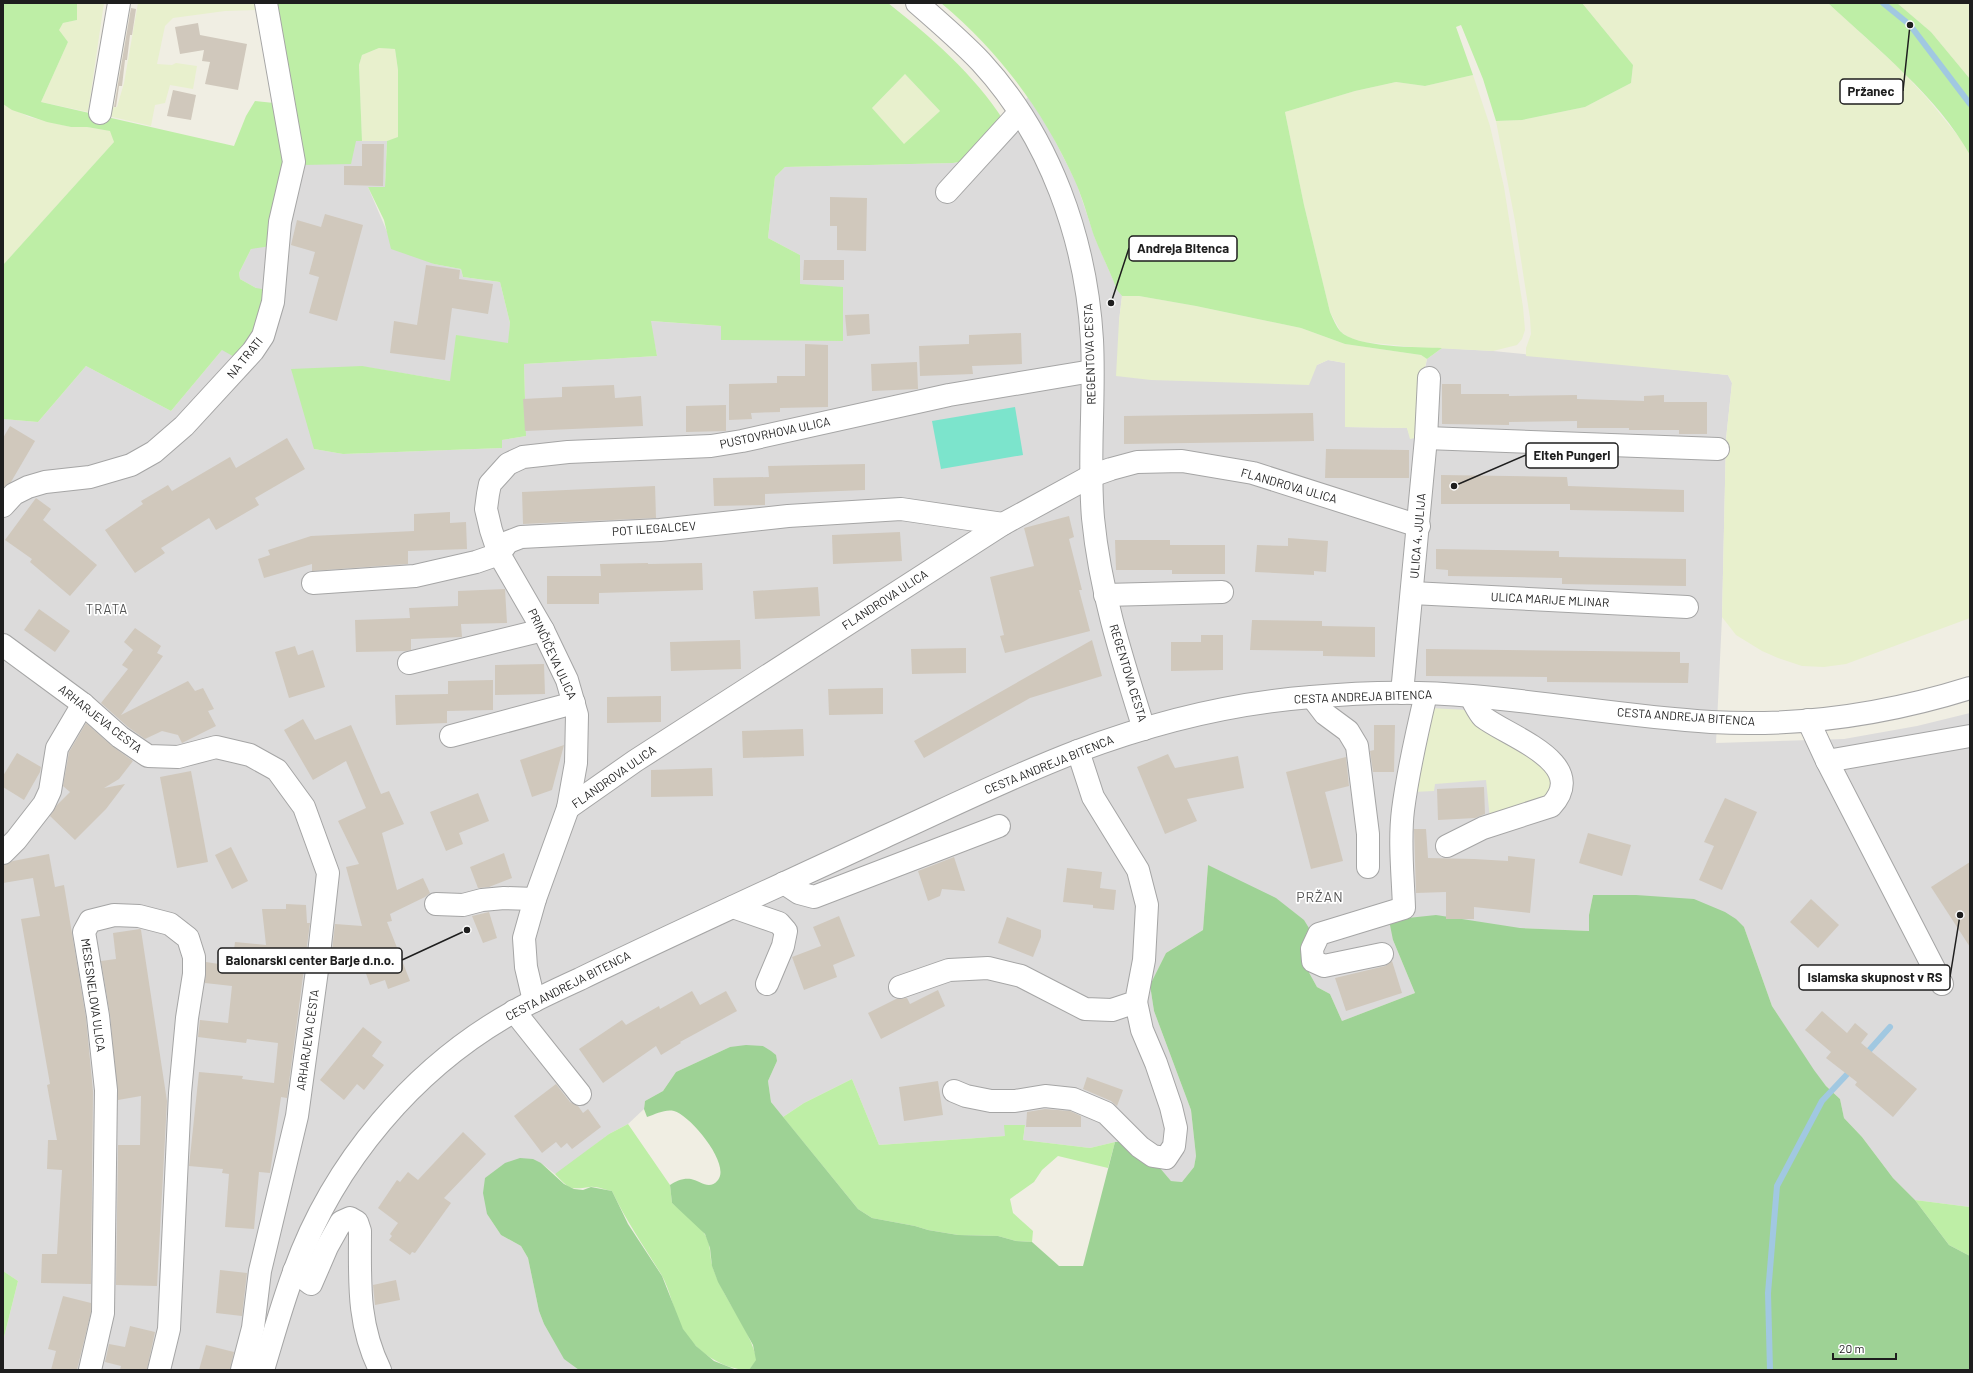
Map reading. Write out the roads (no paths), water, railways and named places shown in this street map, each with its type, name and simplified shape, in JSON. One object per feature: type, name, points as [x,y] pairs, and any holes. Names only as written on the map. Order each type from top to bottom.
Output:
[{"type":"street","points":[[100,113],[118,3]]},
{"type":"street","name":"NA TRATI","points":[[3,506],[14,494],[28,487],[45,482],[90,477],[132,465],[154,452],[184,426],[253,351],[263,336],[273,302],[280,222],[294,162],[274,59],[266,3]]},
{"type":"street","name":"REGENTOVA CESTA","points":[[917,3],[949,30],[981,63],[1002,88],[1019,113],[1050,168],[1068,214],[1078,248],[1090,308],[1092,371],[1091,476],[1097,552],[1105,595],[1115,635],[1144,729]]},
{"type":"street","points":[[947,192],[1019,113]]},
{"type":"street","name":"PUSTOVRHOVA ULICA","points":[[486,509],[490,484],[508,464],[523,457],[568,452],[711,446],[742,441],[949,395],[1092,371]]},
{"type":"street","name":"ULICA 4. JULIJA","points":[[1402,693],[1419,526],[1429,378]]},
{"type":"street","points":[[1426,438],[1718,449]]},
{"type":"street","name":"FLANDROVA ULICA","points":[[534,1001],[524,953],[524,938],[535,899],[568,808],[634,761],[1003,524],[1091,476],[1137,462],[1182,461],[1252,473],[1419,526]]},
{"type":"street","name":"PRINČIČEVA ULICA","points":[[486,509],[499,554],[543,630],[566,680],[574,703],[577,714],[576,763],[568,808]]},
{"type":"street","name":"POT ILEGALCEV","points":[[313,583],[415,576],[476,562],[499,554],[508,542],[521,537],[660,530],[788,516],[901,509],[1003,524]]},
{"type":"street","points":[[1105,595],[1222,592]]},
{"type":"street","name":"ULICA MARIJE MLINAR","points":[[1412,593],[1687,607]]},
{"type":"street","points":[[409,663],[543,630]]},
{"type":"street","name":"ARHARJEVA CESTA","points":[[3,646],[84,704],[120,737],[148,756],[178,757],[216,746],[250,755],[277,770],[304,807],[328,873],[318,963],[297,1116],[260,1271],[253,1328],[242,1370]]},
{"type":"street","name":"CESTA ANDREJA BITENCA","points":[[263,1370],[294,1271],[317,1218],[333,1189],[349,1164],[383,1120],[422,1079],[446,1058],[514,1012],[534,1001],[784,883],[985,791],[1078,751],[1144,729],[1240,706],[1312,697],[1402,693],[1470,696],[1711,722],[1760,723],[1808,720],[1893,709],[1970,688]]},
{"type":"street","points":[[1382,954],[1324,966],[1313,961],[1312,949],[1319,934],[1404,908],[1401,844],[1402,811],[1413,747],[1426,694]]},
{"type":"street","points":[[1447,846],[1483,828],[1551,806],[1559,798],[1562,787],[1559,772],[1545,755],[1482,716],[1470,696]]},
{"type":"street","points":[[1312,697],[1325,714],[1348,731],[1357,746],[1368,834],[1368,867]]},
{"type":"street","points":[[451,736],[574,703]]},
{"type":"street","points":[[3,853],[44,804],[50,791],[57,748],[84,704]]},
{"type":"street","points":[[1808,720],[1827,761],[1942,984]]},
{"type":"street","points":[[1827,761],[1970,736]]},
{"type":"street","points":[[954,1091],[966,1096],[991,1100],[1015,1101],[1045,1096],[1074,1099],[1106,1113],[1153,1156],[1166,1158],[1174,1146],[1176,1128],[1171,1108],[1156,1063],[1142,1030],[1136,1002],[1144,960],[1147,904],[1138,870],[1093,797],[1078,751]]},
{"type":"street","points":[[784,883],[799,893],[814,897],[998,826]]},
{"type":"street","points":[[436,904],[462,905],[482,900],[504,898],[535,899]]},
{"type":"street","points":[[732,907],[779,923],[786,931],[782,946],[766,984]]},
{"type":"street","name":"MESESNELOVA ULICA","points":[[90,1370],[103,1313],[106,1090],[98,1016],[84,932],[90,921],[114,915],[139,916],[170,924],[188,938],[194,957],[194,974],[180,1093],[169,1329],[159,1370]]},
{"type":"street","points":[[900,987],[949,970],[988,968],[1021,976],[1085,1009],[1112,1010],[1136,1002]]},
{"type":"street","points":[[514,1012],[580,1094]]},
{"type":"street","points":[[294,1271],[311,1284],[327,1247],[341,1222],[350,1218],[357,1222],[360,1231],[359,1286],[364,1323],[372,1353],[380,1370]]},
{"type":"waterway","points":[[1883,3],[1910,25],[1970,104]]},
{"type":"waterway","points":[[1865,1055],[1890,1027]]},
{"type":"waterway","points":[[1770,1370],[1768,1293],[1777,1186],[1822,1101],[1852,1069]]},
{"type":"place","name":"Pržanec","points":[[1910,25]]},
{"type":"place","name":"Andreja Bitenca","points":[[1111,303]]},
{"type":"place","name":"Elteh Pungerl","points":[[1454,486]]},
{"type":"place","name":"Islamska skupnost v RS","points":[[1960,915]]},
{"type":"place","name":"Balonarski center Barje d.n.o.","points":[[467,930]]},
{"type":"district","name":"TRATA","points":[[107,609]]},
{"type":"district","name":"PRŽAN","points":[[1320,897]]}]
